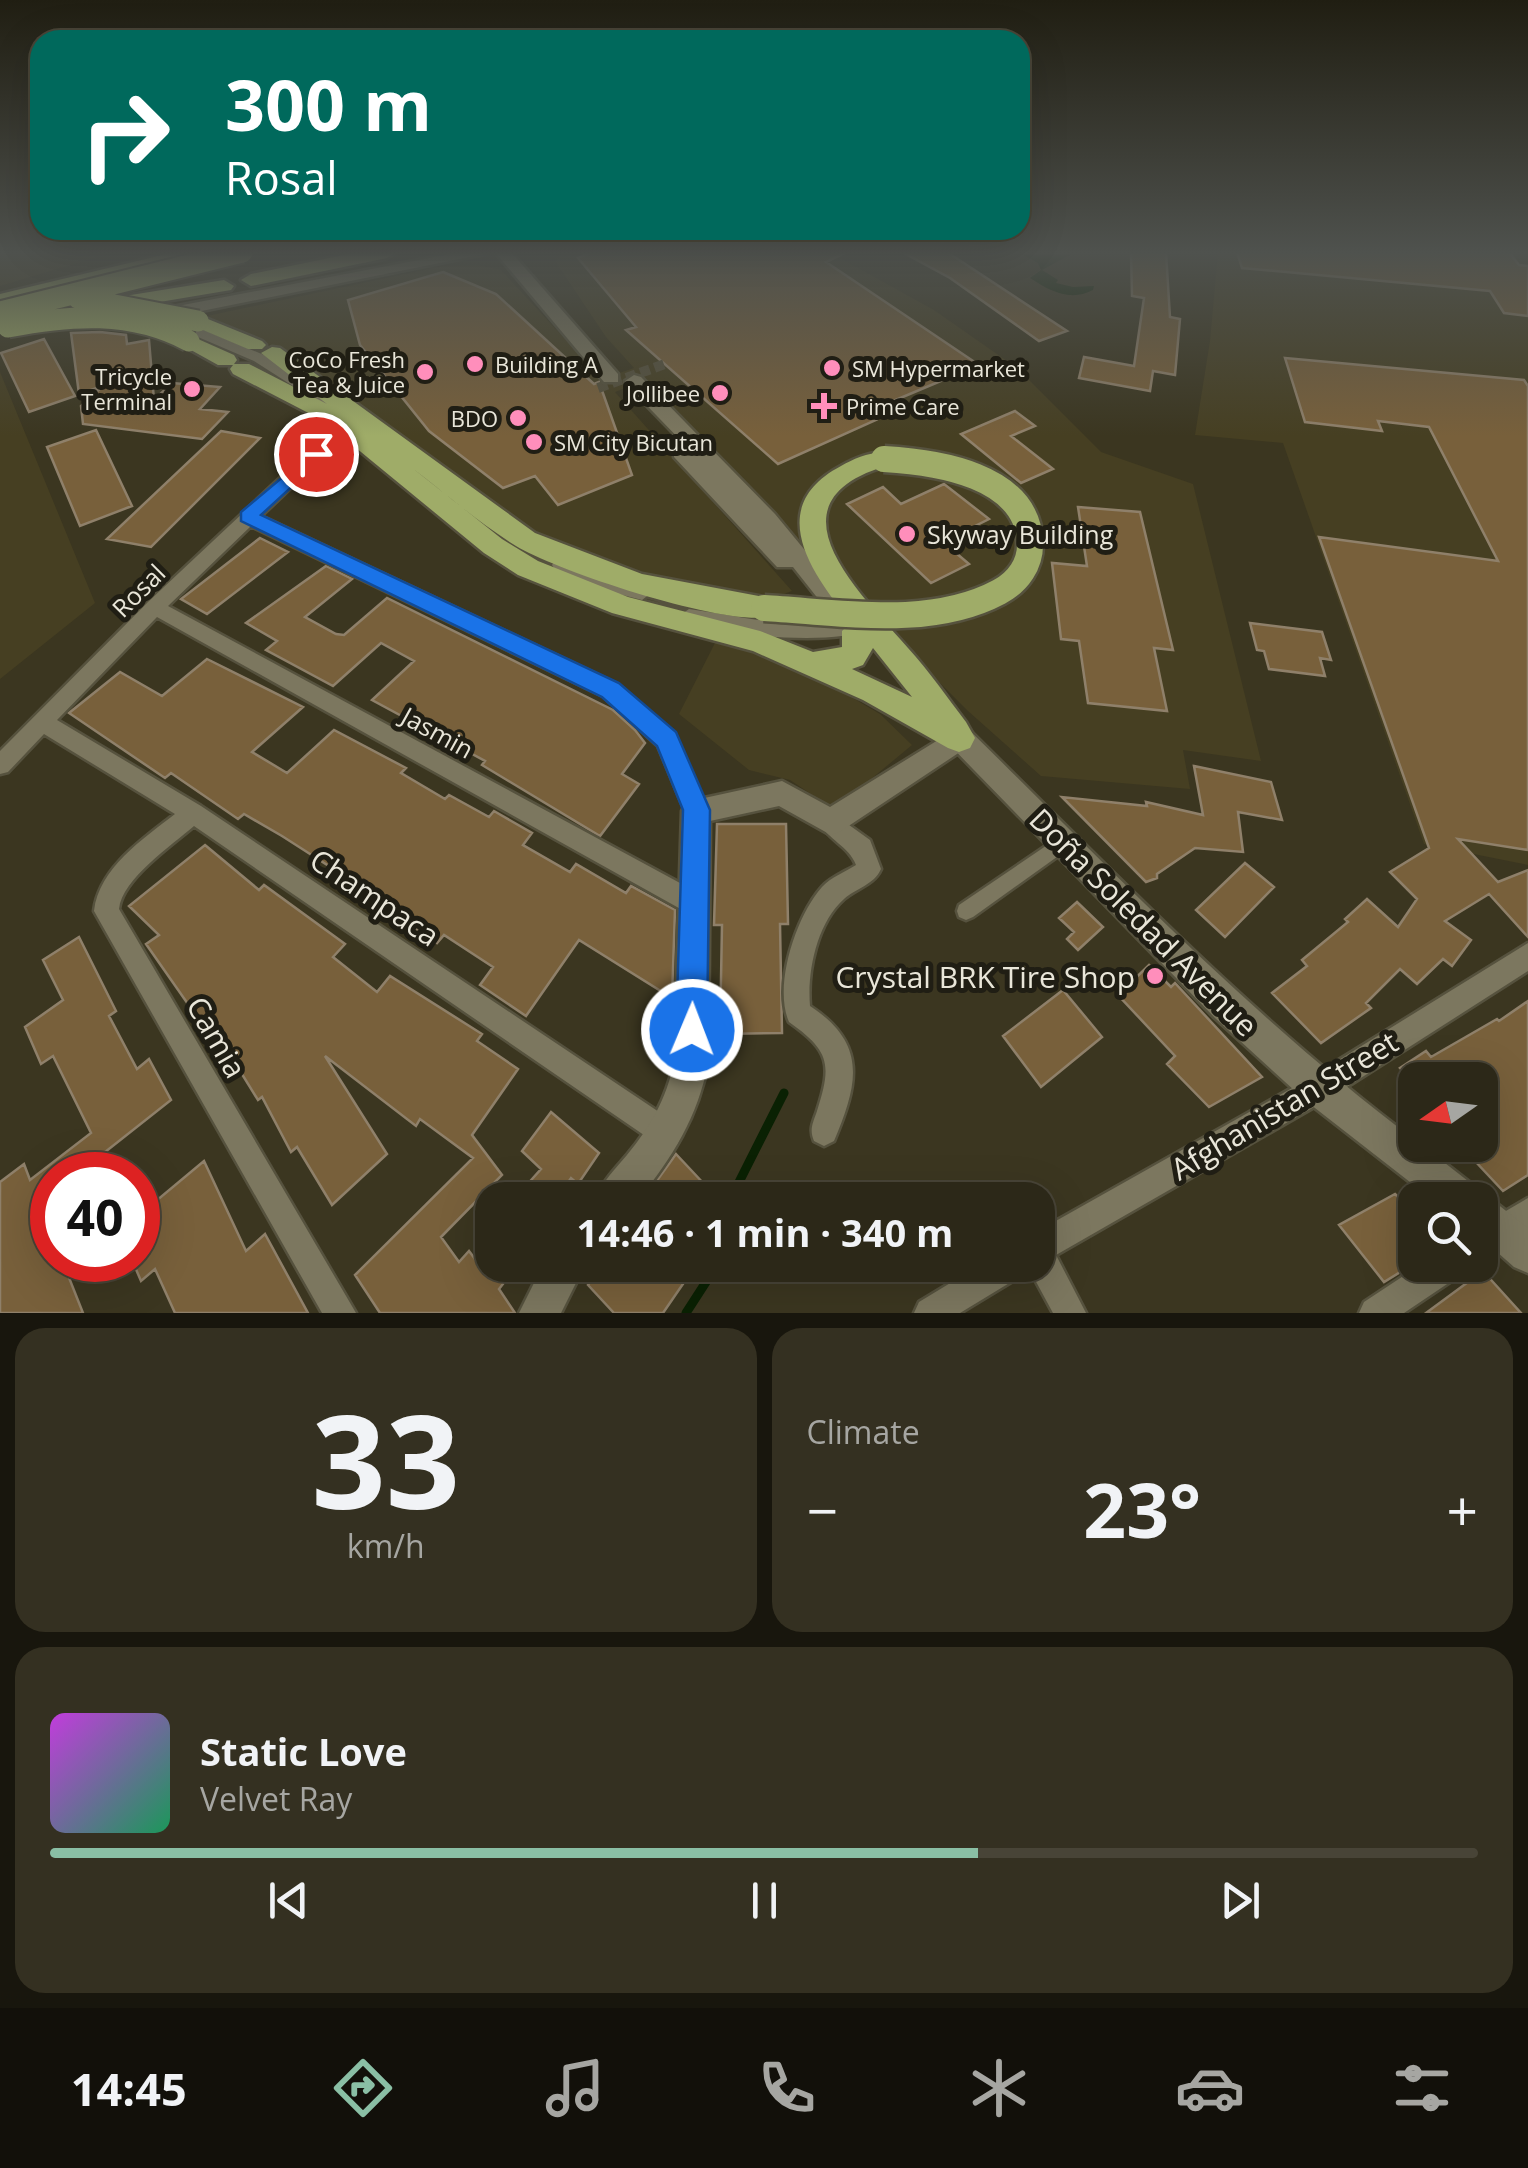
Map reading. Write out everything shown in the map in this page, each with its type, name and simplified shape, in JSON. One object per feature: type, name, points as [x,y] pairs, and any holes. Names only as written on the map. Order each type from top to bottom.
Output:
[{"type":"highway","points":[[0,329],[82,313]]},
{"type":"highway","points":[[167,313],[198,321],[330,415],[493,546],[528,568],[622,606],[760,642],[874,691],[960,738]]},
{"type":"highway","points":[[0,329],[82,318],[144,320],[248,357],[526,540],[570,562],[696,599],[764,608],[898,612],[980,601],[1020,575],[1031,542],[1024,518],[1001,491],[956,468],[917,459],[862,464],[824,490],[812,515],[811,531],[819,552],[858,624],[960,738]]},
{"type":"highway","points":[[810,664],[852,657],[858,648],[858,624]]},
{"type":"main road","points":[[0,329],[159,313]]},
{"type":"main road","points":[[559,313],[748,527],[858,624]]},
{"type":"main road","points":[[571,313],[622,380]]},
{"type":"main road","points":[[628,1182],[667,1134],[686,1099],[696,810],[782,793],[831,822],[960,738]]},
{"type":"main road","name":"Doña Soledad Avenue","points":[[960,738],[1227,1006],[1318,1088],[1441,1182]]},
{"type":"main road","points":[[539,1313],[556,1282]]},
{"type":"street","points":[[150,315],[208,340],[356,420],[520,558],[593,592],[686,616],[858,624]]},
{"type":"street","name":"Rosal","points":[[0,765],[155,608],[316,454]]},
{"type":"street","points":[[248,517],[610,690],[667,740],[696,810]]},
{"type":"street","name":"Jasmin","points":[[155,608],[695,904]]},
{"type":"street","name":"Champaca","points":[[42,722],[193,813],[667,1134]]},
{"type":"street","name":"Camia","points":[[193,813],[115,882],[104,904],[106,911],[340,1313]]},
{"type":"street","points":[[824,1131],[843,1074],[838,1045],[818,1025],[798,1013],[794,993],[818,914],[834,892],[869,868],[862,848],[831,822]]},
{"type":"street","points":[[966,911],[1062,842]]},
{"type":"street","name":"Afghanistan Street","points":[[1055,1240],[1318,1088],[1528,956]]},
{"type":"street","points":[[930,1313],[982,1282]]},
{"type":"street","points":[[1054,1282],[1070,1313]]},
{"type":"street","points":[[1375,1313],[1422,1282]]},
{"type":"shaded area","points":[[541,313],[602,379],[634,368],[590,313],[939,313],[1017,368],[1101,452],[1193,484],[1261,761],[1183,750],[1190,789],[1041,776],[968,711],[809,552],[647,380],[615,392],[792,591],[770,599],[650,582],[537,535],[279,349],[207,316]]},
{"type":"shaded area","points":[[1212,313],[1528,313],[1528,865],[1424,844],[1283,443],[1195,435]]},
{"type":"shaded area","points":[[0,372],[95,603],[0,679]]},
{"type":"shaded area","points":[[717,639],[817,677],[880,714],[912,745],[847,799],[829,806],[790,780],[749,770],[679,714]]},
{"type":"building","name":"Building A","points":[[352,313],[517,313],[594,384],[599,382],[632,475],[558,505],[535,476],[503,488],[429,431],[360,345]]},
{"type":"building","points":[[624,313],[902,313],[979,365],[867,412],[876,420],[778,464],[626,330],[636,327]]},
{"type":"building","points":[[1000,313],[1040,313],[1067,331],[1039,341]]},
{"type":"building","points":[[1142,313],[1170,313],[1170,317],[1180,319],[1175,375],[1153,371],[1150,391],[1079,378],[1084,357],[1134,366]]},
{"type":"building","points":[[71,333],[126,335],[127,344],[149,340],[154,400],[172,383],[220,387],[200,409],[228,412],[202,439],[83,424],[81,406],[103,386],[79,394]]},
{"type":"building","points":[[44,339],[75,396],[29,412],[1,353]]},
{"type":"building","points":[[1285,358],[1524,380],[1528,386],[1528,850],[1458,839],[1498,882],[1528,870],[1528,937],[1489,894],[1445,921],[1471,940],[1452,966],[1443,959],[1417,984],[1400,969],[1366,1003],[1371,1008],[1321,1043],[1272,993],[1307,966],[1302,960],[1348,922],[1345,919],[1367,899],[1398,927],[1417,899],[1390,872],[1429,848],[1319,537],[1498,561],[1429,427],[1378,421],[1382,431],[1305,422]]},
{"type":"building","points":[[1015,411],[1035,426],[1011,436],[1053,469],[1021,483],[961,434]]},
{"type":"building","points":[[96,430],[132,506],[80,526],[47,447]]},
{"type":"building","points":[[221,431],[260,438],[151,547],[107,539]]},
{"type":"building","name":"Skyway Building","points":[[944,484],[989,519],[943,542],[969,564],[931,583],[847,504],[883,487],[901,504]]},
{"type":"building","points":[[1078,507],[1140,512],[1173,650],[1154,648],[1167,711],[1088,703],[1079,641],[1061,639],[1052,563],[1087,566]]},
{"type":"building","points":[[260,538],[288,552],[207,614],[181,599]]},
{"type":"building","points":[[326,566],[352,579],[305,617],[336,634],[344,635],[387,598],[613,710],[635,730],[645,743],[622,774],[639,784],[600,836],[482,765],[485,761],[372,700],[414,661],[381,643],[333,686],[266,650],[277,641],[246,623]]},
{"type":"building","points":[[1250,623],[1322,632],[1331,660],[1320,658],[1325,676],[1269,669],[1264,651],[1257,650]]},
{"type":"building","points":[[207,659],[303,707],[252,752],[287,773],[334,730],[406,768],[401,773],[445,799],[449,795],[489,817],[494,811],[532,833],[523,845],[570,872],[576,864],[626,893],[631,886],[675,910],[672,998],[579,940],[526,1016],[480,985],[493,967],[444,935],[437,943],[397,916],[393,921],[355,897],[363,888],[282,836],[244,814],[238,819],[171,773],[165,778],[69,713],[120,672],[162,696]]},
{"type":"building","points":[[1194,766],[1271,782],[1282,820],[1238,812],[1243,852],[1195,848],[1146,882],[1062,797],[1147,806],[1146,802],[1203,815]]},
{"type":"building","points":[[717,824],[786,824],[788,924],[780,924],[782,1033],[720,1034],[722,925],[714,925]]},
{"type":"building","points":[[205,845],[259,890],[264,885],[345,944],[333,957],[377,992],[390,976],[482,1034],[477,1041],[518,1069],[472,1135],[502,1175],[495,1182],[475,1182],[475,1202],[441,1237],[459,1262],[469,1251],[475,1259],[475,1282],[505,1282],[499,1289],[515,1313],[380,1313],[355,1275],[473,1158],[420,1119],[416,1126],[325,1056],[387,1154],[332,1205],[297,1147],[291,1152],[262,1097],[258,1100],[229,1053],[225,1057],[146,944],[159,935],[129,906]]},
{"type":"building","points":[[1245,863],[1274,887],[1225,937],[1196,910]]},
{"type":"building","points":[[1077,902],[1103,927],[1078,950],[1067,939],[1074,932],[1059,918]]},
{"type":"building","points":[[79,937],[116,1011],[109,1016],[137,1069],[149,1059],[171,1100],[105,1152],[66,1152],[91,1133],[53,1056],[41,1064],[25,1027],[63,1000],[43,960]]},
{"type":"building","points":[[1149,965],[1171,987],[1175,983],[1262,1077],[1209,1107],[1167,1064],[1175,1056],[1118,995]]},
{"type":"building","points":[[1063,990],[1102,1037],[1041,1087],[1003,1036]]},
{"type":"building","points":[[1528,1001],[1528,1175],[1503,1191],[1476,1162],[1498,1162],[1498,1062],[1409,1062],[1426,1051],[1431,1057]]},
{"type":"building","points":[[551,1112],[599,1153],[579,1182],[571,1178],[568,1182],[529,1182],[541,1169],[522,1151]]},
{"type":"building","points":[[676,1154],[702,1182],[656,1182]]},
{"type":"building","points":[[204,1161],[246,1251],[265,1234],[308,1313],[175,1313],[160,1280],[160,1198]]},
{"type":"building","points":[[24,1164],[30,1180],[30,1282],[71,1282],[83,1313],[0,1313],[0,1182]]},
{"type":"building","points":[[1395,1194],[1398,1273],[1384,1282],[1339,1225]]},
{"type":"building","points":[[684,1282],[663,1313],[614,1313],[588,1285]]},
{"type":"building","points":[[1468,1282],[1493,1282],[1521,1313],[1426,1313]]},
{"type":"waterway","points":[[739,1182],[784,1093]]},
{"type":"waterway","points":[[686,1313],[706,1282]]},
{"type":"tunnel","points":[[598,388],[665,364]]},
{"type":"place","name":"Building A","points":[[475,364]]},
{"type":"place","name":"SM Hypermarket","points":[[832,368]]},
{"type":"place","name":"CoCo Fresh Tea & Juice","points":[[425,372]]},
{"type":"place","name":"Tricycle Terminal","points":[[192,389]]},
{"type":"place","name":"Jollibee","points":[[720,393]]},
{"type":"place","name":"Prime Care","points":[[824,406]]},
{"type":"place","name":"BDO","points":[[518,418]]},
{"type":"place","name":"SM City Bicutan","points":[[534,442]]},
{"type":"place","name":"Skyway Building","points":[[907,534]]},
{"type":"place","name":"Crystal BRK Tire Shop","points":[[1155,976]]},
{"type":"route","points":[[316,454],[248,517],[610,690],[667,740],[696,810],[692,1030]]}]
